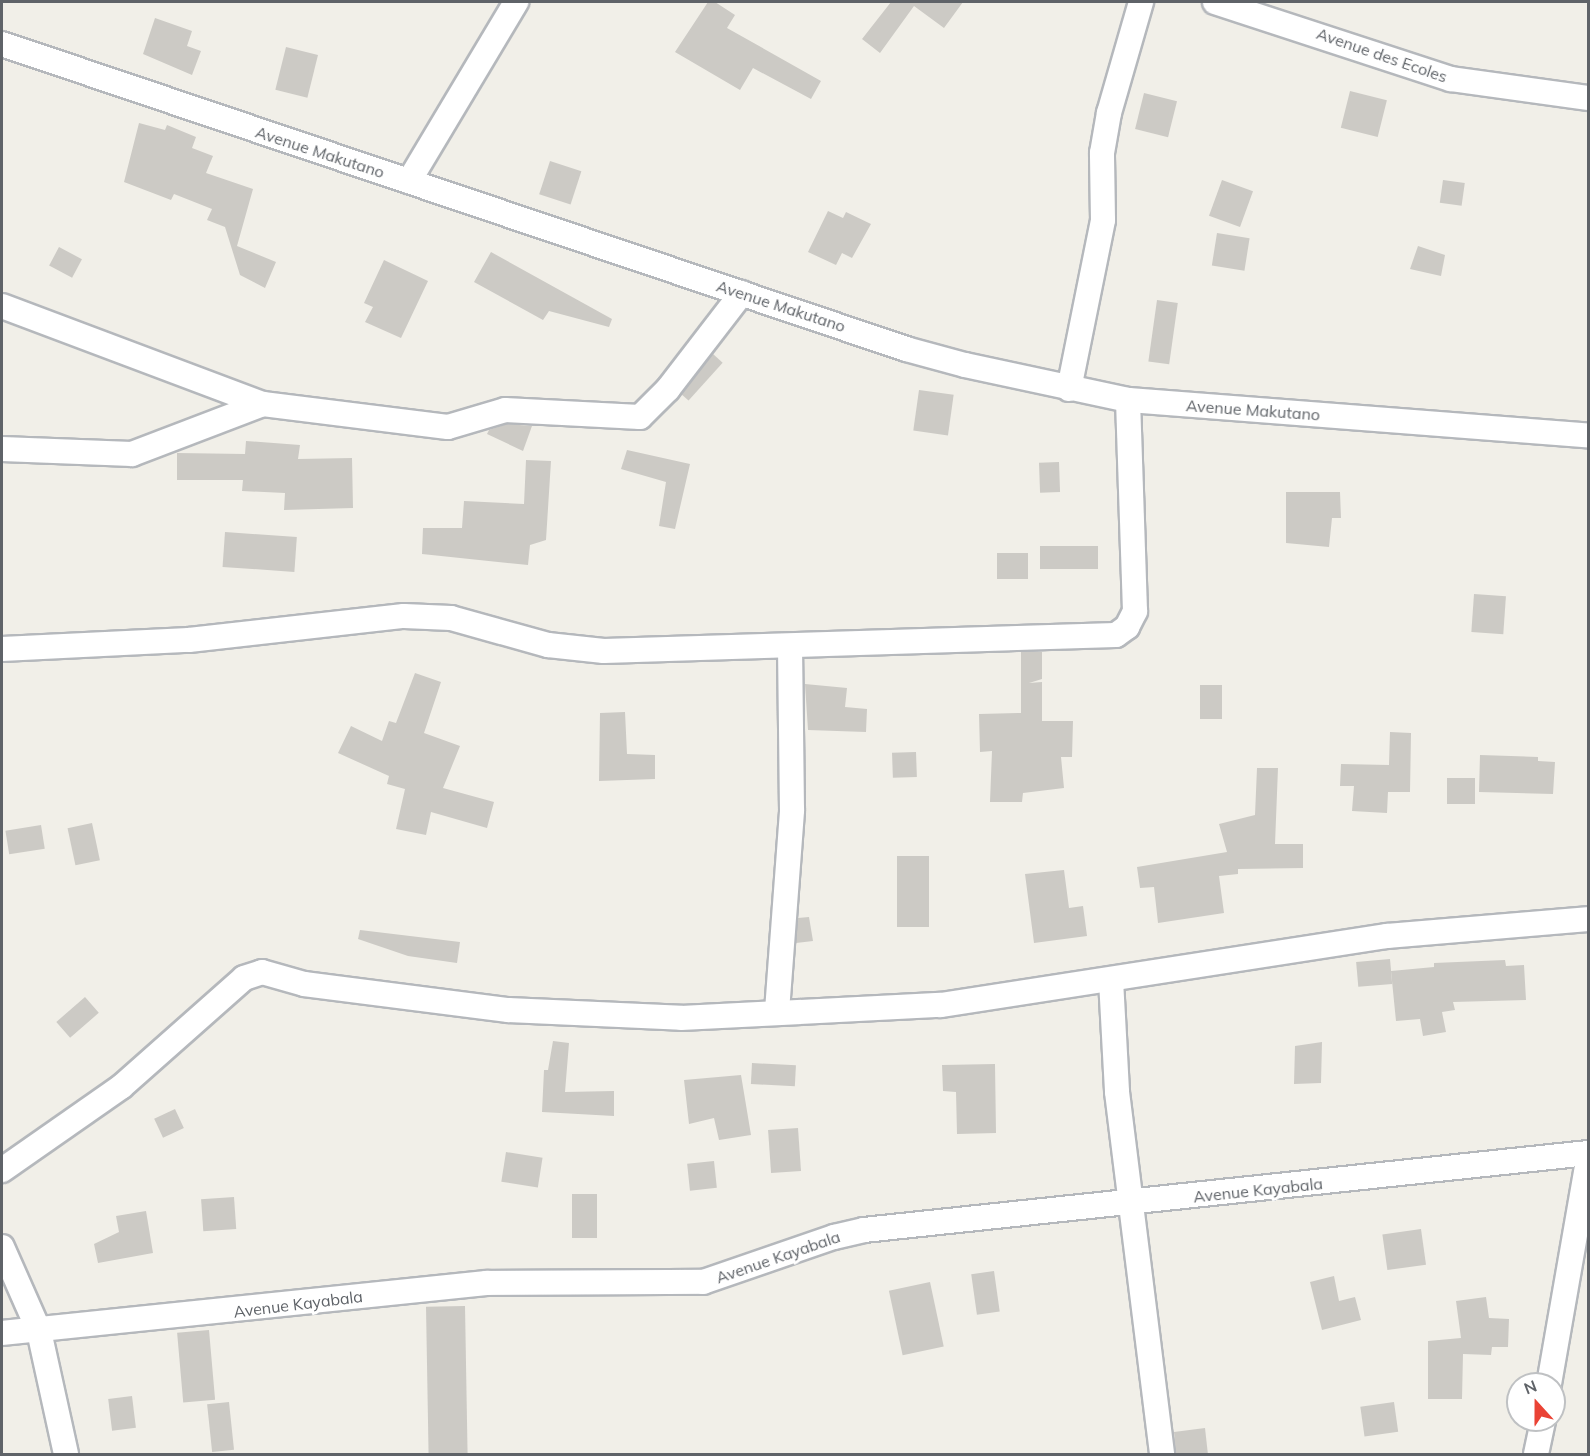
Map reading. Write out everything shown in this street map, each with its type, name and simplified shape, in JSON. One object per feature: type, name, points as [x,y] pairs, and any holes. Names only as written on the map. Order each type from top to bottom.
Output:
[{"type":"street","points":[[409,181],[516,2]]},
{"type":"street","points":[[1069,389],[1103,220],[1102,153],[1109,113],[1141,2]]},
{"type":"street","name":"Avenue des Ecoles","points":[[1215,2],[1451,80],[1588,98]]},
{"type":"street","name":"Avenue Makutano","points":[[2,44],[906,349],[1069,389],[1128,400],[1588,435]]},
{"type":"street","points":[[2,306],[263,404],[448,426],[505,410],[640,417],[668,389],[742,293]]},
{"type":"street","points":[[2,649],[189,640],[404,616],[451,618],[548,645],[604,651],[790,647],[1116,635],[1127,627],[1135,611],[1128,400]]},
{"type":"street","points":[[2,449],[132,454],[263,404]]},
{"type":"street","points":[[777,1011],[792,810],[790,647]]},
{"type":"street","points":[[2,1170],[121,1087],[252,974],[273,973],[304,984],[429,1001],[573,1015],[681,1018],[777,1011],[941,1005],[1388,936],[1588,919]]},
{"type":"street","points":[[1111,980],[1117,1092],[1162,1455]]},
{"type":"street","name":"Avenue Kayabala","points":[[2,1333],[39,1331],[486,1283],[703,1282],[834,1236],[864,1230],[1130,1205],[1588,1153]]},
{"type":"street","points":[[1551,1372],[1588,1161]]},
{"type":"street","points":[[2,1247],[39,1331],[66,1455]]},
{"type":"street","points":[[1536,1455],[1541,1432]]},
{"type":"building","points":[[708,2],[715,2],[735,15],[727,28],[821,81],[811,99],[753,68],[740,90],[675,52]]},
{"type":"building","points":[[891,2],[963,2],[944,28],[914,6],[880,53],[862,39]]},
{"type":"building","points":[[155,18],[192,31],[187,46],[201,51],[192,75],[143,54]]},
{"type":"building","points":[[286,47],[318,55],[307,98],[275,90]]},
{"type":"building","points":[[1350,91],[1387,100],[1378,137],[1341,128]]},
{"type":"building","points":[[1144,93],[1177,101],[1168,137],[1135,129]]},
{"type":"building","points":[[139,123],[165,130],[167,125],[196,137],[192,148],[213,156],[206,173],[253,189],[237,246],[276,262],[265,288],[240,275],[225,227],[207,220],[212,209],[174,194],[171,200],[124,182]]},
{"type":"building","points":[[550,161],[581,171],[571,204],[539,194]]},
{"type":"building","points":[[1222,180],[1253,191],[1240,227],[1209,216]]},
{"type":"building","points":[[1443,180],[1465,183],[1462,206],[1440,203]]},
{"type":"building","points":[[828,211],[843,218],[846,212],[871,224],[852,258],[842,253],[836,265],[808,252]]},
{"type":"building","points":[[1217,233],[1250,238],[1244,271],[1212,266]]},
{"type":"building","points":[[1418,246],[1445,255],[1441,276],[1410,269]]},
{"type":"building","points":[[59,247],[82,259],[72,278],[49,266]]},
{"type":"building","points":[[491,252],[612,319],[609,327],[549,311],[543,320],[474,282]]},
{"type":"building","points":[[384,260],[428,281],[401,338],[365,322],[373,307],[364,303]]},
{"type":"building","points":[[1157,300],[1178,303],[1169,364],[1148,361]]},
{"type":"building","points":[[713,354],[723,363],[689,401],[679,392]]},
{"type":"building","points":[[919,390],[954,395],[948,435],[913,431]]},
{"type":"building","points":[[507,424],[532,426],[523,451],[487,434],[489,430]]},
{"type":"building","points":[[246,441],[300,445],[298,459],[352,458],[353,508],[284,510],[285,493],[242,491],[243,480],[177,480],[177,453],[245,454]]},
{"type":"building","points":[[627,450],[690,464],[675,529],[659,526],[666,482],[621,469]]},
{"type":"building","points":[[526,460],[551,461],[546,540],[530,545],[528,565],[422,554],[423,528],[462,528],[464,501],[524,504]]},
{"type":"building","points":[[1059,462],[1060,492],[1040,493],[1039,463]]},
{"type":"building","points":[[1286,492],[1340,492],[1341,518],[1332,518],[1329,547],[1286,543]]},
{"type":"building","points":[[225,532],[297,537],[294,572],[223,567]]},
{"type":"building","points":[[1040,546],[1098,546],[1098,569],[1040,569]]},
{"type":"building","points":[[997,553],[1028,553],[1028,579],[997,579]]},
{"type":"building","points":[[1474,594],[1506,596],[1503,634],[1471,632]]},
{"type":"building","points":[[1021,652],[1042,652],[1042,679],[1029,683],[1042,682],[1042,721],[1073,721],[1072,757],[1061,757],[1064,788],[1023,793],[1022,802],[990,802],[992,751],[980,752],[979,714],[1021,713]]},
{"type":"building","points":[[415,673],[441,682],[424,733],[460,746],[443,788],[494,802],[487,828],[431,812],[426,835],[396,829],[405,789],[387,784],[389,776],[338,753],[351,726],[382,741],[389,721],[396,723]]},
{"type":"building","points":[[805,684],[847,688],[845,707],[867,709],[866,732],[808,730]]},
{"type":"building","points":[[1200,685],[1222,685],[1222,719],[1200,719]]},
{"type":"building","points":[[625,712],[627,754],[655,755],[655,779],[599,781],[600,713]]},
{"type":"building","points":[[1390,732],[1411,733],[1410,792],[1388,792],[1387,813],[1352,811],[1354,786],[1340,786],[1341,764],[1389,765]]},
{"type":"building","points":[[916,752],[917,777],[893,778],[892,753]]},
{"type":"building","points":[[1480,755],[1538,757],[1538,761],[1555,762],[1553,794],[1479,792]]},
{"type":"building","points":[[1257,768],[1278,768],[1275,844],[1303,844],[1303,868],[1238,869],[1238,874],[1219,876],[1224,913],[1158,923],[1154,887],[1140,888],[1137,867],[1227,852],[1219,824],[1255,815]]},
{"type":"building","points":[[1447,778],[1475,778],[1475,804],[1447,804]]},
{"type":"building","points":[[92,823],[100,860],[75,865],[68,828]]},
{"type":"building","points":[[41,825],[45,849],[9,854],[5,831]]},
{"type":"building","points":[[897,856],[929,856],[929,927],[897,927]]},
{"type":"building","points":[[1064,870],[1069,908],[1083,906],[1087,936],[1034,943],[1025,874]]},
{"type":"building","points":[[809,917],[813,941],[796,943],[798,918]]},
{"type":"building","points":[[360,930],[460,942],[457,963],[408,956],[358,939]]},
{"type":"building","points":[[1390,959],[1392,984],[1358,987],[1356,962]]},
{"type":"building","points":[[1505,960],[1506,966],[1524,965],[1526,1000],[1453,1002],[1455,1010],[1442,1012],[1446,1032],[1423,1036],[1420,1019],[1396,1021],[1391,971],[1434,967],[1434,963]]},
{"type":"building","points":[[85,997],[99,1013],[70,1038],[56,1022]]},
{"type":"building","points":[[553,1041],[569,1043],[565,1092],[614,1091],[614,1116],[542,1112],[544,1070],[548,1070]]},
{"type":"building","points":[[1322,1042],[1321,1083],[1294,1084],[1295,1046]]},
{"type":"building","points":[[752,1063],[796,1065],[795,1086],[751,1084]]},
{"type":"building","points":[[995,1064],[996,1133],[957,1134],[956,1092],[943,1091],[942,1065]]},
{"type":"building","points":[[741,1075],[751,1135],[719,1140],[714,1118],[689,1124],[684,1080]]},
{"type":"building","points":[[175,1109],[184,1128],[163,1138],[154,1119]]},
{"type":"building","points":[[798,1128],[801,1171],[771,1173],[768,1130]]},
{"type":"building","points":[[506,1152],[543,1158],[538,1187],[501,1182]]},
{"type":"building","points":[[714,1161],[717,1188],[690,1191],[687,1164]]},
{"type":"building","points":[[572,1194],[597,1194],[597,1238],[572,1238]]},
{"type":"building","points":[[234,1197],[236,1229],[203,1231],[201,1199]]},
{"type":"building","points":[[146,1211],[153,1253],[98,1263],[94,1244],[119,1232],[116,1216]]},
{"type":"building","points":[[1421,1229],[1426,1265],[1387,1270],[1382,1234]]},
{"type":"building","points":[[994,1271],[1000,1312],[977,1315],[971,1274]]},
{"type":"building","points":[[1334,1276],[1339,1301],[1355,1297],[1361,1320],[1322,1330],[1310,1282]]},
{"type":"building","points":[[930,1282],[944,1347],[903,1355],[889,1291]]},
{"type":"building","points":[[1486,1297],[1489,1318],[1509,1319],[1508,1347],[1492,1347],[1491,1355],[1463,1354],[1462,1399],[1428,1399],[1428,1341],[1461,1338],[1456,1301]]},
{"type":"building","points":[[465,1306],[468,1454],[429,1454],[426,1307]]},
{"type":"building","points":[[209,1330],[215,1400],[183,1403],[177,1333]]},
{"type":"building","points":[[132,1396],[136,1428],[112,1431],[108,1399]]},
{"type":"building","points":[[229,1402],[234,1450],[212,1452],[207,1404]]},
{"type":"building","points":[[1394,1402],[1398,1432],[1365,1436],[1360,1407]]},
{"type":"building","points":[[1205,1428],[1208,1455],[1176,1455],[1174,1432]]}]
